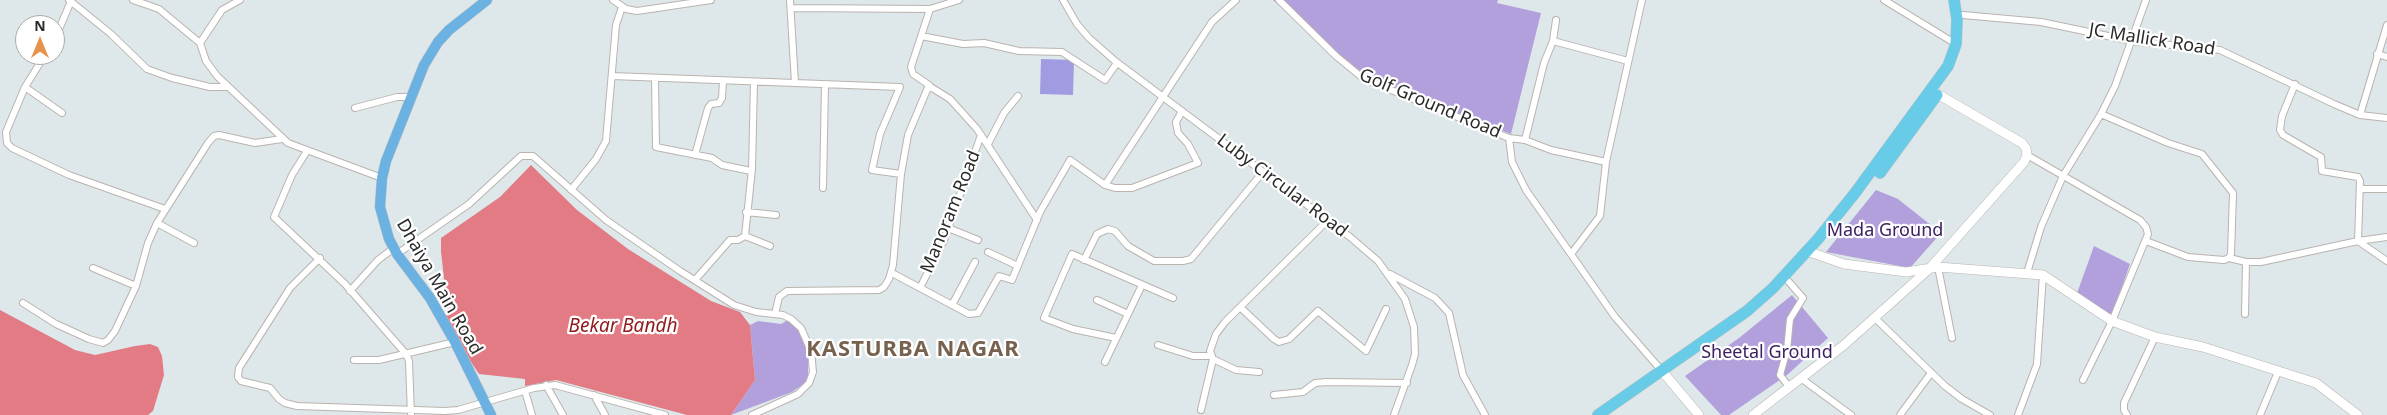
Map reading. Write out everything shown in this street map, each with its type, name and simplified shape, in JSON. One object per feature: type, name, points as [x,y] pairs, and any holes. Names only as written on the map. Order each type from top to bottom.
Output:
[{"type":"highway","points":[[1598,415],[1744,322],[1788,282],[1810,253],[1884,167],[1934,93],[1948,66],[1956,44],[1957,19],[1954,0]]},
{"type":"highway","points":[[1934,93],[1953,72],[1962,48],[1962,0]]},
{"type":"highway","points":[[1611,415],[1747,311],[1810,253]]},
{"type":"main road","name":"Dhaiya Main Road","points":[[487,0],[461,18],[438,42],[424,65],[393,142],[382,178],[380,196],[381,218],[396,251],[430,298],[455,342],[488,411]]},
{"type":"street","points":[[64,15],[70,0],[111,34],[147,69],[172,78],[210,87],[228,88]]},
{"type":"street","points":[[133,0],[159,10],[200,42],[206,61],[228,88],[282,138],[307,151],[382,178]]},
{"type":"street","points":[[200,42],[222,10],[240,0]]},
{"type":"street","points":[[613,0],[622,7],[637,12],[711,0]]},
{"type":"street","points":[[790,0],[795,83]]},
{"type":"street","points":[[790,8],[930,9],[959,0]]},
{"type":"street","name":"Luby Circular Road","points":[[1063,0],[1089,38],[1117,63],[1366,249],[1388,274],[1405,299],[1414,327],[1415,354],[1407,383],[1394,415]]},
{"type":"street","points":[[1105,185],[1164,98],[1212,22],[1236,0]]},
{"type":"street","name":"Golf Ground Road","points":[[1279,0],[1336,56],[1364,79],[1510,138],[1524,140],[1551,150],[1606,162]]},
{"type":"street","points":[[1571,254],[1600,216],[1606,162],[1642,0]]},
{"type":"street","points":[[1884,0],[1956,44]]},
{"type":"street","points":[[2027,273],[2041,226],[2063,176],[2101,114],[2115,86],[2146,0]]},
{"type":"street","points":[[571,190],[604,147],[616,25],[622,7]]},
{"type":"street","points":[[930,9],[911,71],[929,86],[950,99],[981,135],[1037,220]]},
{"type":"street","name":"JC Mallick Road","points":[[1963,15],[2041,22],[2132,41],[2220,50],[2360,115],[2387,118]]},
{"type":"street","points":[[1524,140],[1544,63],[1553,42],[1556,20]]},
{"type":"street","points":[[2360,115],[2387,25]]},
{"type":"street","points":[[922,36],[963,44],[984,43],[1019,51],[1062,52],[1104,80],[1117,63]]},
{"type":"street","points":[[1553,42],[1628,61]]},
{"type":"street","points":[[2377,54],[2387,57]]},
{"type":"street","points":[[39,65],[25,87],[6,132],[7,143],[12,148],[69,175],[165,209]]},
{"type":"street","points":[[612,76],[900,87],[880,134],[872,170],[901,174]]},
{"type":"street","points":[[655,78],[656,147],[695,154],[714,159],[724,166],[752,171]]},
{"type":"street","points":[[695,154],[708,108],[711,104],[719,103],[722,98],[723,80]]},
{"type":"street","points":[[744,236],[752,171],[754,82]]},
{"type":"street","points":[[823,188],[825,84]]},
{"type":"street","points":[[2295,84],[2282,116],[2280,130],[2283,135],[2320,157],[2322,171],[2358,177],[2360,189],[2358,241]]},
{"type":"street","points":[[776,314],[779,297],[787,291],[882,289],[892,273],[901,174],[910,127],[929,86]]},
{"type":"street","points":[[25,87],[62,113]]},
{"type":"street","points":[[1753,415],[1802,380],[1934,268],[2024,162],[2027,156],[2026,148],[2022,143],[1934,93]]},
{"type":"street","points":[[988,144],[1004,112],[1018,96]]},
{"type":"street","points":[[355,108],[397,97],[411,98]]},
{"type":"street","points":[[892,273],[972,315],[978,314],[999,276],[1012,280],[1037,220],[1070,160],[1105,185],[1115,188],[1132,188],[1198,164],[1188,144],[1178,133],[1176,122],[1182,112]]},
{"type":"street","points":[[2101,114],[2168,143],[2196,150],[2208,159],[2233,193],[2231,254],[2229,258]]},
{"type":"street","points":[[24,303],[56,324],[89,339],[103,343],[112,337],[136,286],[148,243],[157,223],[214,136],[219,135],[255,143],[282,138]]},
{"type":"street","name":"Manoram Road","points":[[920,288],[948,228],[981,135]]},
{"type":"street","points":[[1510,138],[1512,162],[1526,190],[1615,317],[1699,415]]},
{"type":"street","points":[[307,151],[292,175],[274,217],[320,258],[406,354],[409,361],[411,413]]},
{"type":"street","points":[[350,291],[378,260],[396,251],[465,207],[524,155],[529,154],[538,159],[606,220],[695,280],[734,305],[792,319],[804,332],[811,350],[813,372],[809,383],[803,391],[752,415]]},
{"type":"street","points":[[2027,156],[2140,220],[2146,227],[2148,234],[2112,321],[2083,380]]},
{"type":"street","points":[[1084,260],[1094,238],[1108,229],[1115,231],[1128,246],[1154,261],[1183,261],[1191,259],[1263,172]]},
{"type":"street","points":[[2360,189],[2387,190]]},
{"type":"street","points":[[746,212],[776,215]]},
{"type":"street","points":[[1201,410],[1216,334],[1240,307],[1328,220]]},
{"type":"street","points":[[157,223],[194,243]]},
{"type":"street","points":[[948,228],[978,240]]},
{"type":"street","points":[[695,280],[730,240],[738,240],[744,236]]},
{"type":"street","points":[[744,236],[770,246]]},
{"type":"street","points":[[2146,241],[2181,256],[2224,260],[2229,258],[2246,262],[2261,262],[2358,241],[2387,237]]},
{"type":"street","points":[[2358,241],[2387,261]]},
{"type":"street","points":[[988,252],[1018,266]]},
{"type":"street","points":[[1810,253],[1844,264],[1884,270],[1906,272],[1934,268],[2042,275],[2112,321],[2155,337],[2194,344],[2316,384],[2358,415]]},
{"type":"street","points":[[1116,338],[1072,329],[1044,318],[1072,254],[1173,298]]},
{"type":"street","points":[[320,258],[290,288],[239,368],[238,377],[245,383],[263,385],[270,388],[279,399],[297,406],[411,413],[458,410],[488,411],[525,391],[546,385],[559,385],[665,415]]},
{"type":"street","points":[[952,305],[974,262]]},
{"type":"street","points":[[2244,314],[2246,262]]},
{"type":"street","points":[[93,268],[136,286]]},
{"type":"street","points":[[1934,268],[1952,338]]},
{"type":"street","points":[[1388,274],[1435,298],[1449,313],[1463,375],[1486,415]]},
{"type":"street","points":[[2018,415],[2037,364],[2042,275]]},
{"type":"street","points":[[1788,282],[1803,298],[1790,319],[1787,350],[1780,375],[1790,388]]},
{"type":"street","points":[[1105,362],[1142,285]]},
{"type":"street","points":[[1096,300],[1128,314]]},
{"type":"street","points":[[1240,307],[1274,340],[1279,342],[1289,338],[1318,311],[1366,351],[1386,309]]},
{"type":"street","points":[[1875,318],[1931,373],[1962,399],[1990,415]]},
{"type":"street","points":[[2126,415],[2124,403],[2155,337]]},
{"type":"street","points":[[354,360],[379,360],[455,342]]},
{"type":"street","points":[[1158,344],[1193,356],[1212,357],[1228,367],[1259,372]]},
{"type":"street","points":[[2260,415],[2278,372]]},
{"type":"street","points":[[1900,415],[1931,373]]},
{"type":"street","points":[[1802,380],[1851,415]]},
{"type":"street","points":[[1274,395],[1302,392],[1315,384],[1327,382],[1407,383]]},
{"type":"street","points":[[546,385],[563,415]]},
{"type":"street","points":[[525,391],[532,415]]},
{"type":"street","points":[[594,395],[605,415]]},
{"type":"green space","points":[[1273,0],[1498,0],[1497,3],[1541,13],[1511,134],[1365,78],[1338,59]]},
{"type":"green space","name":"Mada Ground","points":[[1876,190],[1898,199],[1941,233],[1910,268],[1826,252]]},
{"type":"green space","points":[[2094,246],[2130,264],[2112,315],[2076,296]]},
{"type":"green space","name":"Sheetal Ground","points":[[1792,295],[1828,338],[1787,375],[1729,415],[1721,415],[1685,376],[1739,338]]},
{"type":"green space","points":[[788,320],[803,334],[808,348],[808,377],[805,383],[792,392],[731,415],[755,380],[750,325],[758,321],[781,324]]},
{"type":"shaded area","points":[[1041,59],[1074,60],[1073,95],[1040,94]]},
{"type":"water","name":"Bekar Bandh","points":[[531,165],[577,210],[628,249],[711,301],[740,312],[750,325],[755,380],[731,415],[687,415],[556,380],[525,386],[525,379],[479,374],[455,338],[445,316],[448,314],[441,238],[500,197]]},
{"type":"water","points":[[0,310],[75,350],[95,355],[150,344],[158,347],[162,356],[164,375],[153,411],[148,415],[0,415]]},
{"type":"district","name":"KASTURBA NAGAR","points":[[913,350]]}]
